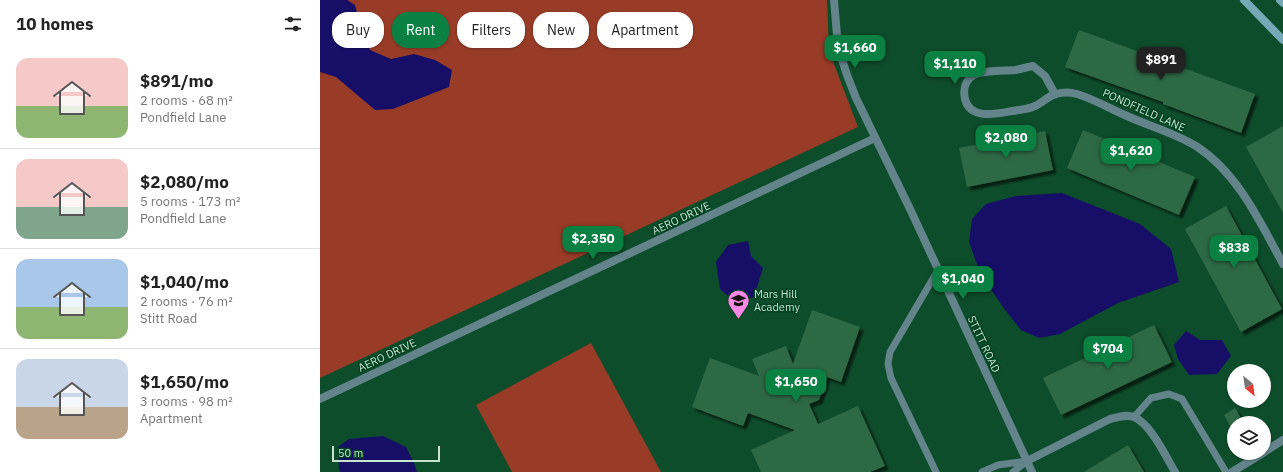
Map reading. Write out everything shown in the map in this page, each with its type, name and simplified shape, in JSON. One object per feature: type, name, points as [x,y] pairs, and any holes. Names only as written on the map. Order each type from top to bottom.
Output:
[{"type":"main road","points":[[1244,0],[1283,40]]},
{"type":"main road","points":[[1280,0],[1283,3]]},
{"type":"street","points":[[834,0],[838,47],[856,98],[875,138]]},
{"type":"street","name":"PONDFIELD LANE","points":[[1054,94],[1045,76],[1033,66],[984,72],[974,75],[966,82],[963,93],[966,103],[973,111],[983,114],[1026,109],[1054,94],[1065,92],[1075,93],[1176,136],[1195,146],[1213,158],[1228,174],[1246,200],[1283,264]]},
{"type":"street","name":"STITT ROAD","points":[[875,138],[1032,472]]},
{"type":"street","name":"AERO DRIVE","points":[[320,399],[875,138]]},
{"type":"street","points":[[1026,461],[1110,419],[1121,416],[1134,417],[1144,423],[1175,472]]},
{"type":"street","points":[[1271,448],[1283,440]]},
{"type":"street","points":[[1232,472],[1252,460]]},
{"type":"lane","points":[[936,472],[891,378],[888,364],[890,352],[938,270]]},
{"type":"lane","points":[[1134,417],[1151,398],[1169,394],[1182,399],[1226,472]]},
{"type":"lane","points":[[982,472],[998,465],[1026,461]]},
{"type":"lane","points":[[1013,472],[1026,461]]},
{"type":"shaded area","points":[[320,0],[827,0],[829,51],[858,127],[320,378]]},
{"type":"shaded area","points":[[320,0],[347,0],[355,5],[357,12],[332,12],[332,48],[369,48],[370,50],[391,59],[414,54],[435,60],[452,70],[449,87],[393,109],[375,110],[336,77],[320,72]]},
{"type":"shaded area","points":[[1062,193],[1140,224],[1171,249],[1179,282],[1118,303],[1060,334],[1039,338],[1021,330],[980,273],[969,242],[972,219],[986,204],[1016,196]]},
{"type":"shaded area","points":[[748,241],[751,256],[763,268],[754,297],[735,302],[720,289],[716,262],[728,245]]},
{"type":"shaded area","points":[[1186,331],[1200,340],[1222,340],[1231,356],[1217,374],[1189,375],[1178,359],[1174,345]]},
{"type":"shaded area","points":[[591,343],[661,472],[512,472],[476,405]]},
{"type":"shaded area","points":[[383,436],[406,447],[417,472],[340,472],[338,447],[349,439]]},
{"type":"building","points":[[1079,30],[1255,94],[1241,133],[1163,104],[1163,102],[1065,67]]},
{"type":"building","points":[[1283,126],[1283,213],[1246,147]]},
{"type":"building","points":[[1083,130],[1195,177],[1179,215],[1067,168]]},
{"type":"building","points":[[1045,131],[1053,170],[967,187],[959,148]]},
{"type":"building","points":[[1226,206],[1282,309],[1241,332],[1185,229]]},
{"type":"building","name":"Mars Hill Academy","points":[[812,310],[860,327],[841,382],[827,377],[819,400],[809,404],[818,424],[858,406],[885,466],[870,472],[761,472],[751,450],[795,430],[748,413],[743,426],[692,407],[710,358],[759,376],[752,359],[786,346],[793,364]]},
{"type":"building","points":[[1154,325],[1172,362],[1061,415],[1043,378]]},
{"type":"building","points":[[1235,408],[1240,416],[1227,416],[1227,420],[1224,415]]},
{"type":"building","points":[[1128,445],[1144,472],[1084,472]]},
{"type":"place","name":"Mars Hill Academy","points":[[738,320]]}]
